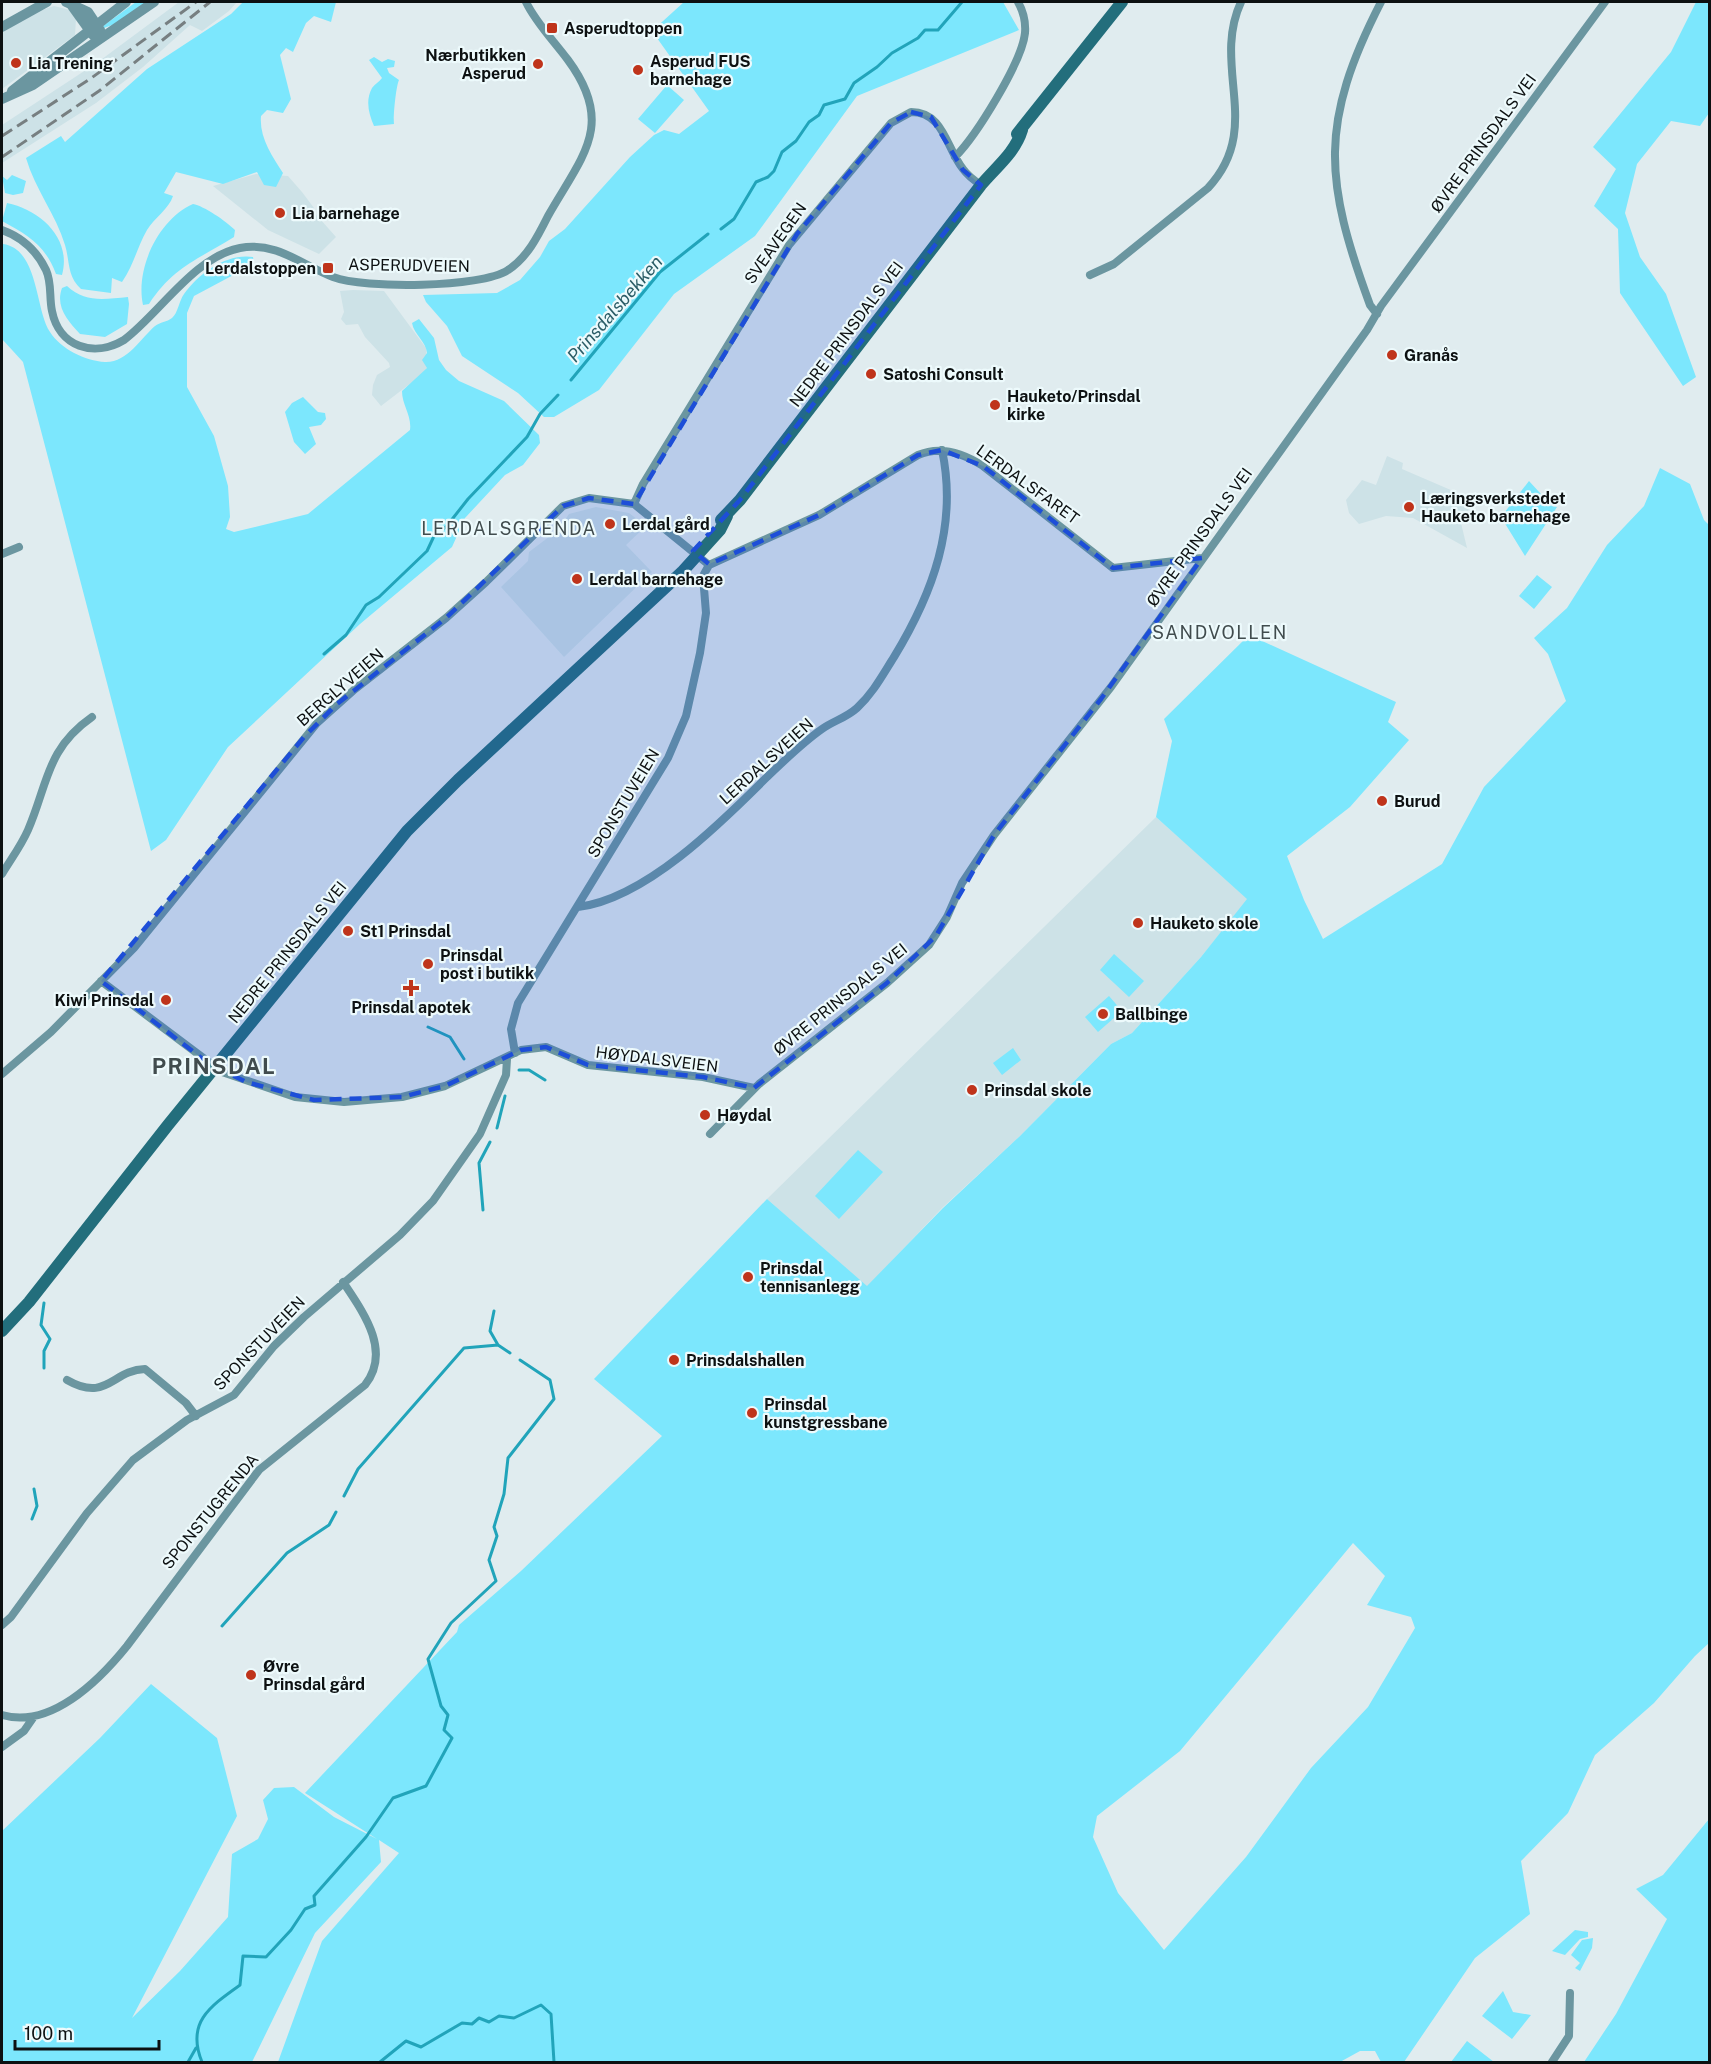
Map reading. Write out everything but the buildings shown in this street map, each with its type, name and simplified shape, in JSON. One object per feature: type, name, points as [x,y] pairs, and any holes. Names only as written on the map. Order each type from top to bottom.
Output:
[{"type":"main road","name":"NEDRE PRINSDALS VEI","points":[[2,1331],[28,1302],[215,1067],[412,826],[627,621],[646,606],[695,553],[720,530],[727,516],[981,185],[1018,142],[1022,130],[1122,2]]},
{"type":"street","points":[[2,27],[47,2]]},
{"type":"street","points":[[68,2],[82,7],[98,23],[101,39]]},
{"type":"street","points":[[68,2],[89,31],[101,39]]},
{"type":"street","points":[[3,98],[27,76],[126,2]]},
{"type":"street","points":[[3,98],[33,85],[154,2]]},
{"type":"street","name":"ASPERUDVEIEN","points":[[2,230],[24,242],[42,262],[49,279],[52,310],[60,331],[76,345],[95,350],[110,348],[124,340],[210,260],[222,253],[243,247],[278,250],[334,277],[355,282],[464,283],[499,276],[518,262],[534,243],[584,153],[593,123],[591,101],[581,78],[526,2]]},
{"type":"street","points":[[955,157],[975,132],[1022,46],[1025,25],[1018,2]]},
{"type":"street","points":[[1090,274],[1114,264],[1208,188],[1221,174],[1230,156],[1236,132],[1231,58],[1232,28],[1241,2]]},
{"type":"street","points":[[1377,314],[1370,305],[1343,225],[1336,189],[1334,161],[1336,127],[1343,92],[1357,52],[1381,2]]},
{"type":"street","name":"ØVRE PRINSDALS VEI","points":[[710,1134],[754,1089],[887,983],[929,945],[947,917],[962,883],[994,835],[1101,699],[1377,314],[1605,2]]},
{"type":"street","name":"SVEAVEGEN","points":[[634,504],[643,484],[780,258],[823,202],[891,123],[911,112],[927,114],[939,125],[963,170],[981,185]]},
{"type":"street","points":[[634,504],[709,565],[830,509],[918,455],[942,450]]},
{"type":"street","name":"LERDALSFARET","points":[[942,450],[965,456],[983,466],[1113,568],[1202,558]]},
{"type":"street","name":"LERDALSVEIEN","points":[[578,907],[608,899],[631,888],[689,850],[803,743],[855,710],[872,693],[907,636],[927,596],[939,559],[948,508],[948,485],[942,450]]},
{"type":"street","name":"BERGLYVEIEN","points":[[2,1074],[51,1032],[134,948],[303,738],[337,705],[446,618],[563,506],[589,498],[634,504]]},
{"type":"street","points":[[2,554],[19,547]]},
{"type":"street","name":"SPONSTUVEIEN","points":[[515,1053],[510,1037],[514,1011],[541,962],[578,907],[657,779],[686,716],[705,623],[703,576],[709,565]]},
{"type":"street","points":[[2,874],[20,848],[50,764],[74,733],[92,717]]},
{"type":"street","name":"HØYDALSVEIEN","points":[[101,981],[215,1067],[246,1082],[295,1097],[360,1101],[425,1092],[507,1059],[515,1053],[546,1047],[588,1065],[703,1077],[754,1089]]},
{"type":"street","name":"SPONSTUVEIEN","points":[[2,1625],[11,1617],[111,1484],[142,1453],[165,1434],[234,1395],[274,1346],[343,1282],[400,1235],[441,1192],[480,1134],[503,1085],[507,1059]]},
{"type":"street","name":"SPONSTUGRENDA","points":[[2,1715],[18,1720],[33,1718],[60,1707],[117,1658],[259,1470],[356,1394],[372,1376],[377,1356],[373,1334],[360,1307],[343,1282]]},
{"type":"street","points":[[68,1380],[83,1387],[102,1388],[133,1371],[146,1369],[179,1396],[196,1416]]},
{"type":"street","name":"SPONSTUGRENDA","points":[[2,1748],[24,1731],[33,1718]]},
{"type":"street","points":[[1552,2062],[1569,2036],[1569,1993]]},
{"type":"highlighted area","points":[[911,112],[931,117],[963,170],[981,185],[740,500],[693,551],[709,564],[719,560],[819,515],[918,455],[942,450],[983,466],[1113,568],[1202,558],[1101,699],[994,835],[936,936],[887,983],[754,1088],[703,1077],[588,1065],[546,1047],[521,1050],[445,1086],[402,1097],[314,1100],[246,1082],[208,1063],[101,981],[304,737],[337,704],[446,618],[563,506],[589,498],[634,504],[797,234],[891,123]]},
{"type":"shaded area","points":[[136,2],[148,2],[118,23],[104,28],[103,26]]},
{"type":"shaded area","points":[[179,2],[237,2],[229,11],[202,31],[190,25],[143,67],[96,103],[2,163],[2,125],[98,62]]},
{"type":"shaded area","points":[[243,2],[336,2],[331,22],[314,16],[306,23],[293,52],[286,48],[280,55],[291,99],[283,113],[267,110],[261,116],[264,139],[283,173],[276,187],[264,185],[257,172],[223,184],[176,172],[164,193],[173,196],[171,201],[147,230],[122,282],[112,278],[111,293],[81,289],[73,279],[61,234],[26,158],[61,136],[65,142],[147,69],[231,14]]},
{"type":"shaded area","points":[[684,2],[1003,2],[1019,30],[857,96],[755,236],[674,294],[599,390],[554,417],[544,417],[518,393],[462,356],[447,326],[426,302],[423,295],[497,293],[520,280],[540,257],[549,241],[565,229],[630,157],[654,135],[664,130],[679,134],[709,111],[652,31]]},
{"type":"shaded area","points":[[1696,2],[1709,2],[1709,113],[1700,126],[1671,121],[1637,164],[1625,213],[1640,257],[1666,294],[1696,377],[1683,386],[1620,293],[1618,229],[1594,206],[1616,169],[1593,147],[1671,52]]},
{"type":"shaded area","points":[[54,6],[70,10],[76,19],[75,35],[2,89],[2,33],[33,13]]},
{"type":"shaded area","points":[[374,57],[382,62],[388,59],[395,61],[394,67],[387,68],[389,73],[399,80],[394,124],[374,126],[368,107],[372,88],[382,78],[369,60]]},
{"type":"shaded area","points":[[667,85],[684,100],[655,133],[638,119]]},
{"type":"shaded area","name":"Lia barnehage","points":[[256,174],[288,176],[302,192],[314,208],[313,211],[336,237],[319,254],[268,230],[213,186]]},
{"type":"shaded area","points":[[12,175],[26,181],[23,193],[13,195],[5,193],[2,176],[7,180]]},
{"type":"shaded area","points":[[7,203],[31,212],[51,228],[62,250],[64,262],[62,275],[56,274],[47,255],[35,242],[2,221]]},
{"type":"shaded area","points":[[193,204],[226,222],[235,230],[234,237],[177,272],[149,304],[143,305],[141,291],[143,276],[152,246],[170,221]]},
{"type":"shaded area","points":[[3,244],[15,248],[30,268],[45,322],[60,344],[74,353],[105,362],[127,354],[155,326],[172,318],[190,286],[214,266],[233,258],[253,257],[254,264],[194,296],[187,313],[187,387],[214,436],[228,486],[230,517],[226,529],[234,532],[308,514],[410,430],[410,420],[402,391],[427,368],[422,360],[427,353],[426,349],[412,323],[419,319],[434,338],[439,360],[446,370],[459,381],[504,401],[539,435],[540,443],[523,465],[505,475],[465,518],[452,547],[360,624],[228,747],[166,840],[151,851],[23,362],[2,339]]},
{"type":"shaded area","points":[[67,286],[81,295],[95,299],[128,297],[127,324],[105,337],[80,334],[67,319],[61,307],[62,288]]},
{"type":"shaded area","points":[[340,291],[384,291],[426,348],[427,368],[424,373],[381,406],[372,395],[373,385],[377,375],[390,367],[389,363],[365,337],[358,324],[346,325],[341,319],[344,312]]},
{"type":"shaded area","points":[[303,397],[318,412],[325,413],[326,419],[321,425],[309,427],[316,444],[305,454],[294,442],[285,412],[292,403]]},
{"type":"shaded area","name":"Læringsverkstedet Hauketo barnehage","points":[[1387,456],[1403,463],[1402,469],[1474,500],[1461,523],[1467,548],[1413,518],[1386,516],[1359,524],[1349,513],[1346,500],[1362,480],[1376,485]]},
{"type":"shaded area","points":[[1660,468],[1690,484],[1704,520],[1710,526],[1709,1643],[1654,1703],[1595,1755],[1568,1813],[1521,1861],[1530,1914],[1475,1958],[1404,2062],[1381,2062],[1375,2051],[1360,2051],[1340,2062],[278,2062],[322,1941],[399,1853],[379,1840],[381,1862],[315,1933],[252,2062],[2,2062],[2,1831],[100,1738],[151,1684],[217,1738],[237,1816],[132,2018],[180,1971],[228,1917],[232,1854],[258,1839],[268,1819],[263,1800],[274,1788],[294,1787],[334,1817],[377,1839],[305,1793],[457,1632],[459,1625],[521,1571],[662,1436],[594,1379],[767,1199],[867,1286],[943,1208],[1020,1136],[1111,1044],[1132,1033],[1201,957],[1247,899],[1156,817],[1172,741],[1164,719],[1249,635],[1396,702],[1388,722],[1409,740],[1350,807],[1287,856],[1304,900],[1323,939],[1442,864],[1484,787],[1566,701],[1548,654],[1534,638],[1567,608],[1607,545],[1644,506]],"holes":[[[1353,1543],[1385,1576],[1367,1605],[1411,1617],[1415,1628],[1368,1707],[1311,1768],[1246,1857],[1164,1950],[1118,1893],[1093,1837],[1097,1816],[1180,1751]]]},
{"type":"shaded area","points":[[1529,481],[1552,506],[1557,507],[1525,556],[1501,517]]},
{"type":"shaded area","name":"Lerdal barnehage","points":[[596,507],[629,513],[646,526],[626,545],[652,572],[564,657],[501,587],[528,561],[529,552],[558,530],[569,514]]},
{"type":"shaded area","points":[[1537,575],[1552,587],[1534,609],[1519,596]]},
{"type":"shaded area","name":"Prinsdal skole","points":[[1156,817],[1248,899],[1201,957],[1132,1033],[1111,1044],[1020,1136],[942,1208],[867,1287],[767,1199]]},
{"type":"shaded area","points":[[1114,954],[1144,981],[1129,997],[1100,970]]},
{"type":"shaded area","name":"Ballbinge","points":[[1109,996],[1122,1011],[1098,1032],[1085,1017]]},
{"type":"shaded area","points":[[1013,1048],[1021,1060],[1002,1075],[993,1063]]},
{"type":"shaded area","points":[[858,1150],[883,1172],[839,1219],[815,1196]]},
{"type":"shaded area","points":[[1709,1819],[1709,2062],[1584,2062],[1616,2014],[1667,1919],[1636,1889],[1663,1875]]},
{"type":"shaded area","points":[[1575,1930],[1588,1932],[1588,1937],[1580,1939],[1565,1955],[1552,1951]]},
{"type":"shaded area","points":[[1593,1938],[1592,1948],[1580,1971],[1575,1968],[1580,1963],[1571,1955],[1582,1940]]},
{"type":"shaded area","points":[[1503,1991],[1513,2012],[1531,2015],[1512,2039],[1482,2016]]},
{"type":"shaded area","points":[[1467,2041],[1494,2062],[1451,2062]]},
{"type":"waterway","name":"Prinsdalsbekken","points":[[721,229],[734,219],[756,182],[768,177],[774,171],[782,152],[796,141],[809,122],[819,115],[824,105],[845,99],[854,83],[892,53],[918,38],[925,30],[938,30],[962,2]]},
{"type":"waterway","name":"Prinsdalsbekken","points":[[571,380],[660,272],[708,234]]},
{"type":"waterway","name":"Prinsdalsbekken","points":[[324,654],[346,635],[366,605],[379,597],[427,551],[435,534],[446,527],[468,499],[527,437],[540,414],[558,395]]},
{"type":"waterway","points":[[428,1027],[450,1037],[464,1059]]},
{"type":"waterway","points":[[519,1070],[529,1070],[545,1080]]},
{"type":"waterway","points":[[497,1128],[505,1096]]},
{"type":"waterway","points":[[483,1210],[479,1163],[490,1142]]},
{"type":"waterway","points":[[44,1303],[41,1325],[50,1339],[44,1351],[44,1368]]},
{"type":"waterway","points":[[494,1311],[490,1331],[498,1345],[510,1353]]},
{"type":"waterway","points":[[344,1496],[358,1469],[464,1348],[498,1345]]},
{"type":"waterway","points":[[202,2062],[197,2037],[199,2026],[210,2009],[240,1985],[243,1956],[266,1957],[291,1930],[305,1909],[315,1905],[314,1896],[366,1837],[393,1798],[426,1786],[452,1738],[444,1730],[448,1715],[441,1706],[428,1659],[451,1623],[496,1581],[489,1560],[497,1536],[494,1527],[504,1494],[508,1458],[554,1399],[550,1380],[520,1360]]},
{"type":"waterway","points":[[32,1519],[37,1506],[34,1489]]},
{"type":"waterway","points":[[222,1626],[287,1553],[329,1525],[336,1512]]},
{"type":"waterway","points":[[380,2062],[406,2041],[421,2047],[462,2023],[472,2024],[479,2018],[489,2022],[499,2016],[514,2018],[541,2005],[551,2014],[554,2062]]},
{"type":"waterway","points":[[188,2062],[196,2048]]},
{"type":"railway","points":[[2,136],[90,79],[196,2]]},
{"type":"railway","points":[[2,157],[99,91],[210,2]]},
{"type":"place","name":"Asperudtoppen","points":[[552,28]]},
{"type":"place","name":"Lia Trening","points":[[16,63]]},
{"type":"place","name":"Nærbutikken Asperud","points":[[538,64]]},
{"type":"place","name":"Asperud FUS barnehage","points":[[638,70]]},
{"type":"place","name":"Lia barnehage","points":[[280,213]]},
{"type":"place","name":"Lerdalstoppen","points":[[328,268]]},
{"type":"place","name":"Granås","points":[[1392,355]]},
{"type":"place","name":"Satoshi Consult","points":[[871,374]]},
{"type":"place","name":"Hauketo/Prinsdal kirke","points":[[995,405]]},
{"type":"place","name":"Læringsverkstedet Hauketo barnehage","points":[[1409,507]]},
{"type":"place","name":"Lerdal gård","points":[[610,524]]},
{"type":"place","name":"Lerdal barnehage","points":[[577,579]]},
{"type":"place","name":"Burud","points":[[1382,801]]},
{"type":"place","name":"Hauketo skole","points":[[1138,923]]},
{"type":"place","name":"St1 Prinsdal","points":[[348,931]]},
{"type":"place","name":"Prinsdal post i butikk","points":[[428,964]]},
{"type":"place","name":"Prinsdal apotek","points":[[411,988]]},
{"type":"place","name":"Kiwi Prinsdal","points":[[166,1000]]},
{"type":"place","name":"Ballbinge","points":[[1103,1014]]},
{"type":"place","name":"Prinsdal skole","points":[[972,1090]]},
{"type":"place","name":"Høydal","points":[[705,1115]]},
{"type":"place","name":"Prinsdal tennisanlegg","points":[[748,1277]]},
{"type":"place","name":"Prinsdalshallen","points":[[674,1360]]},
{"type":"place","name":"Prinsdal kunstgressbane","points":[[752,1413]]},
{"type":"place","name":"Øvre Prinsdal gård","points":[[251,1675]]},
{"type":"district","name":"LERDALSGRENDA","points":[[509,529]]},
{"type":"district","name":"SANDVOLLEN","points":[[1220,633]]},
{"type":"district","name":"PRINSDAL","points":[[214,1066]]}]
